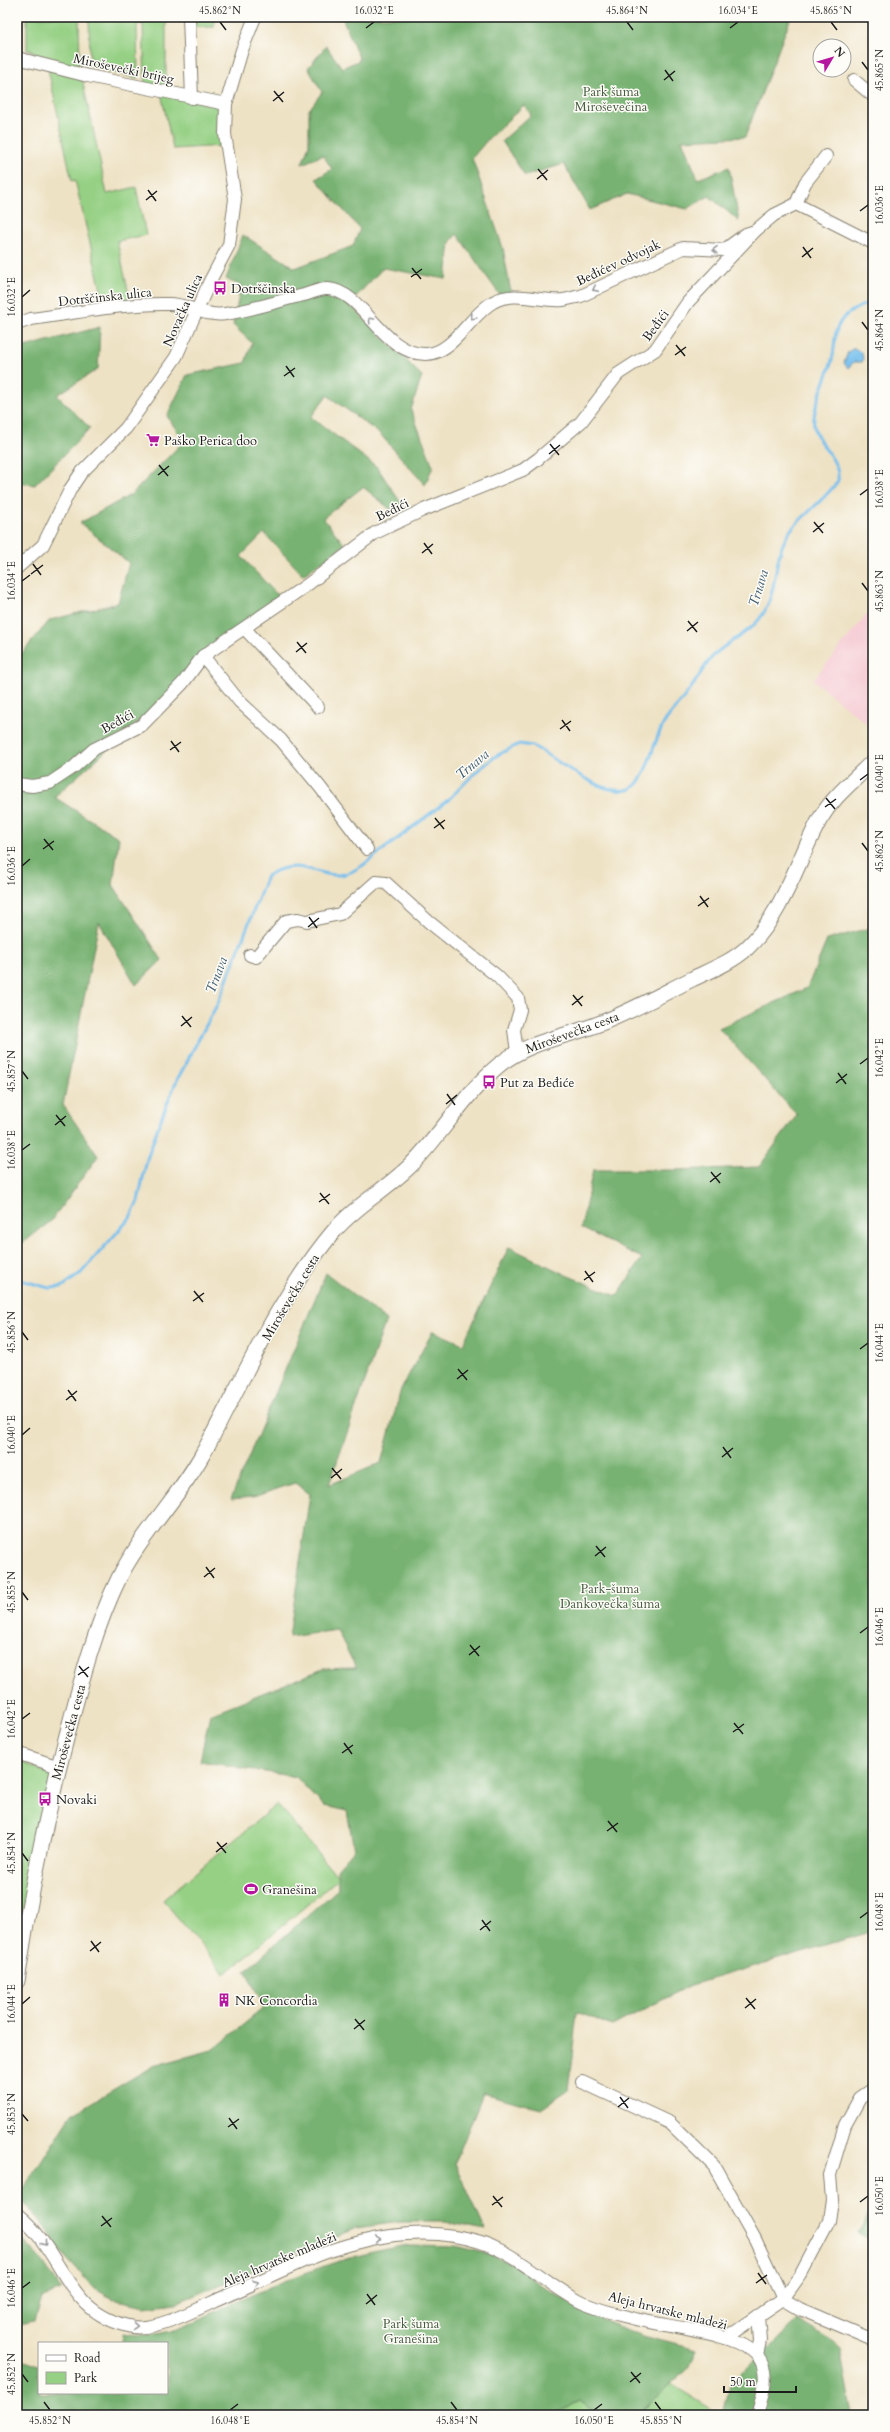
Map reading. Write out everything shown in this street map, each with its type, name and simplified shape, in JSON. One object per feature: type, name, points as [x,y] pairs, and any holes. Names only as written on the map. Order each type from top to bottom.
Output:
[{"type":"main road","name":"Miroševečka cesta","points":[[17,1981],[34,1876],[59,1768],[79,1690],[104,1614],[134,1550],[203,1455],[304,1270],[336,1229],[358,1207],[408,1168],[473,1092],[498,1066],[517,1052],[541,1042],[592,1027],[619,1015],[723,964],[744,951],[762,933],[774,913],[821,817],[838,793],[873,761]]},
{"type":"street","points":[[189,17],[192,98]]},
{"type":"street","name":"Novačka ulica","points":[[17,568],[43,545],[71,488],[81,473],[126,428],[176,357],[229,245],[232,232],[235,199],[226,134],[226,104],[242,50],[255,17]]},
{"type":"street","name":"Miroševečki brijeg","points":[[17,58],[88,76],[226,104]]},
{"type":"street","points":[[854,80],[873,96]]},
{"type":"street","points":[[826,156],[805,183],[796,204],[873,244]]},
{"type":"street","name":"Beđićev odvojak","points":[[197,312],[223,314],[250,310],[328,289],[346,295],[400,348],[426,354],[444,349],[453,343],[479,311],[494,301],[516,295],[526,298],[563,300],[581,296],[683,248],[724,250],[746,234],[755,231],[774,214],[796,204]]},
{"type":"street","name":"Beđići","points":[[17,784],[32,786],[50,783],[74,767],[94,749],[142,725],[183,683],[203,656],[245,629],[307,585],[375,533],[421,511],[523,470],[538,459],[581,422],[618,374],[655,350],[688,302],[755,231]]},
{"type":"street","name":"Dotrščinska ulica","points":[[17,324],[31,319],[130,305],[171,304],[197,312]]},
{"type":"street","points":[[245,629],[318,706]]},
{"type":"street","points":[[203,656],[239,701],[281,740],[320,787],[367,849]]},
{"type":"street","points":[[250,955],[256,957],[286,921],[298,918],[307,921],[340,914],[376,882],[386,883],[429,922],[497,976],[518,998],[520,1010],[514,1030],[517,1052]]},
{"type":"street","points":[[17,1753],[59,1768]]},
{"type":"street","points":[[582,2082],[670,2123],[714,2166],[755,2239],[783,2299],[800,2309],[873,2340]]},
{"type":"street","points":[[726,2338],[783,2299],[801,2274],[829,2221],[832,2200],[830,2174],[845,2125],[860,2098],[873,2089]]},
{"type":"street","name":"Aleja hrvatske mladeži","points":[[17,2214],[27,2222],[48,2248],[76,2295],[102,2318],[135,2328],[171,2321],[304,2261],[360,2242],[404,2234],[454,2235],[494,2245],[578,2301],[628,2318],[726,2338],[749,2348],[756,2355]]},
{"type":"street","points":[[758,2316],[760,2341],[756,2355],[763,2366],[765,2382],[758,2415]]},
{"type":"shaded area","points":[[873,607],[873,729],[813,680]]},
{"type":"green space","points":[[27,17],[79,17],[80,65],[72,64],[71,68],[34,58],[33,51],[27,50]]},
{"type":"green space","points":[[89,17],[166,17],[166,89],[145,84],[143,24],[137,24],[138,78],[90,67]]},
{"type":"green space","points":[[193,17],[214,17],[214,27],[193,27]]},
{"type":"green space","name":"Park šuma Miroševečina","points":[[342,17],[791,17],[745,137],[682,140],[698,179],[729,167],[739,221],[709,196],[687,209],[627,194],[590,210],[564,164],[525,176],[502,141],[531,115],[524,105],[489,138],[472,158],[503,248],[511,293],[499,294],[457,234],[450,242],[446,279],[383,268],[349,304],[422,376],[411,410],[433,466],[425,485],[380,434],[327,395],[311,417],[377,467],[405,509],[396,514],[363,487],[323,518],[345,545],[303,575],[264,533],[241,556],[279,597],[54,797],[119,838],[113,885],[162,960],[136,985],[99,922],[63,1105],[98,1156],[51,1221],[17,1247],[17,659],[50,620],[118,603],[129,563],[80,523],[132,494],[184,441],[167,416],[187,375],[245,363],[252,343],[233,325],[241,286],[226,279],[243,235],[295,268],[353,246],[360,229],[316,179],[332,169],[323,155],[302,164],[309,145],[309,110],[322,92],[308,68],[326,46],[342,68],[360,60]]},
{"type":"green space","points":[[48,69],[82,78],[107,194],[136,187],[146,235],[117,241],[130,299],[104,303],[75,180],[72,181]]},
{"type":"green space","points":[[161,93],[220,107],[222,114],[223,146],[173,149]]},
{"type":"green space","points":[[100,327],[98,369],[57,395],[90,428],[35,485],[17,482],[17,349]]},
{"type":"green space","name":"Park-šuma Dankovečka šuma","points":[[873,927],[873,1931],[691,1985],[612,2026],[577,2012],[568,2091],[541,2109],[483,2093],[455,2163],[485,2230],[445,2222],[400,2222],[356,2228],[176,2303],[144,2307],[117,2301],[95,2289],[66,2258],[48,2230],[19,2196],[72,2114],[153,2066],[212,2050],[265,2007],[245,1971],[338,1889],[337,1869],[354,1850],[347,1811],[324,1806],[296,1777],[200,1761],[210,1714],[323,1669],[356,1668],[337,1630],[289,1637],[310,1494],[295,1483],[253,1497],[231,1499],[326,1273],[386,1320],[329,1485],[381,1463],[401,1389],[433,1331],[463,1344],[509,1247],[566,1275],[617,1296],[642,1258],[581,1228],[593,1170],[675,1170],[759,1167],[797,1115],[719,1028],[807,988],[827,940]]},
{"type":"green space","points":[[17,1760],[54,1776],[17,1939]]},
{"type":"green space","name":"Granešina","points":[[277,1804],[339,1878],[225,1974],[163,1900]]},
{"type":"green space","points":[[873,2210],[873,2241],[858,2233]]},
{"type":"green space","points":[[17,2234],[44,2263],[61,2290],[42,2298],[35,2321],[17,2324]]},
{"type":"green space","name":"Park šuma Granešina","points":[[410,2245],[456,2246],[492,2255],[514,2265],[548,2290],[596,2318],[643,2336],[697,2350],[689,2367],[638,2415],[598,2415],[580,2401],[552,2415],[17,2415],[17,2358],[38,2366],[38,2394],[168,2394],[168,2342],[122,2342],[123,2333],[139,2335],[154,2334],[183,2327],[257,2292],[319,2268],[341,2260]]},
{"type":"green space","points":[[798,2320],[826,2337],[840,2349],[852,2415],[723,2415],[730,2385]]},
{"type":"green space","points":[[671,2384],[721,2415],[638,2415]]},
{"type":"green space","points":[[580,2401],[598,2415],[552,2415]]},
{"type":"water","points":[[854,348],[862,353],[863,360],[862,362],[854,362],[848,368],[844,363],[848,352]]},
{"type":"waterway","name":"Trnava","points":[[17,1279],[49,1288],[62,1287],[81,1273],[130,1218],[138,1201],[147,1159],[159,1124],[176,1082],[218,1003],[267,876],[279,870],[291,867],[338,875],[354,871],[448,800],[477,771],[496,756],[519,744],[533,746],[580,776],[607,788],[620,791],[630,789],[636,784],[642,777],[664,724],[708,662],[721,649],[753,626],[763,614],[771,594],[780,551],[790,531],[831,490],[838,480],[836,466],[816,433],[814,426],[815,409],[831,363],[836,333],[839,325],[847,314],[873,300]]},
{"type":"place","name":"Dotrščinska","points":[[220,288]]},
{"type":"place","name":"Paško Perica doo","points":[[153,440]]},
{"type":"place","name":"Put za Beđiće","points":[[489,1082]]},
{"type":"place","name":"Novaki","points":[[45,1799]]},
{"type":"place","name":"Granešina","points":[[251,1889]]},
{"type":"place","name":"NK Concordia","points":[[224,2000]]}]
